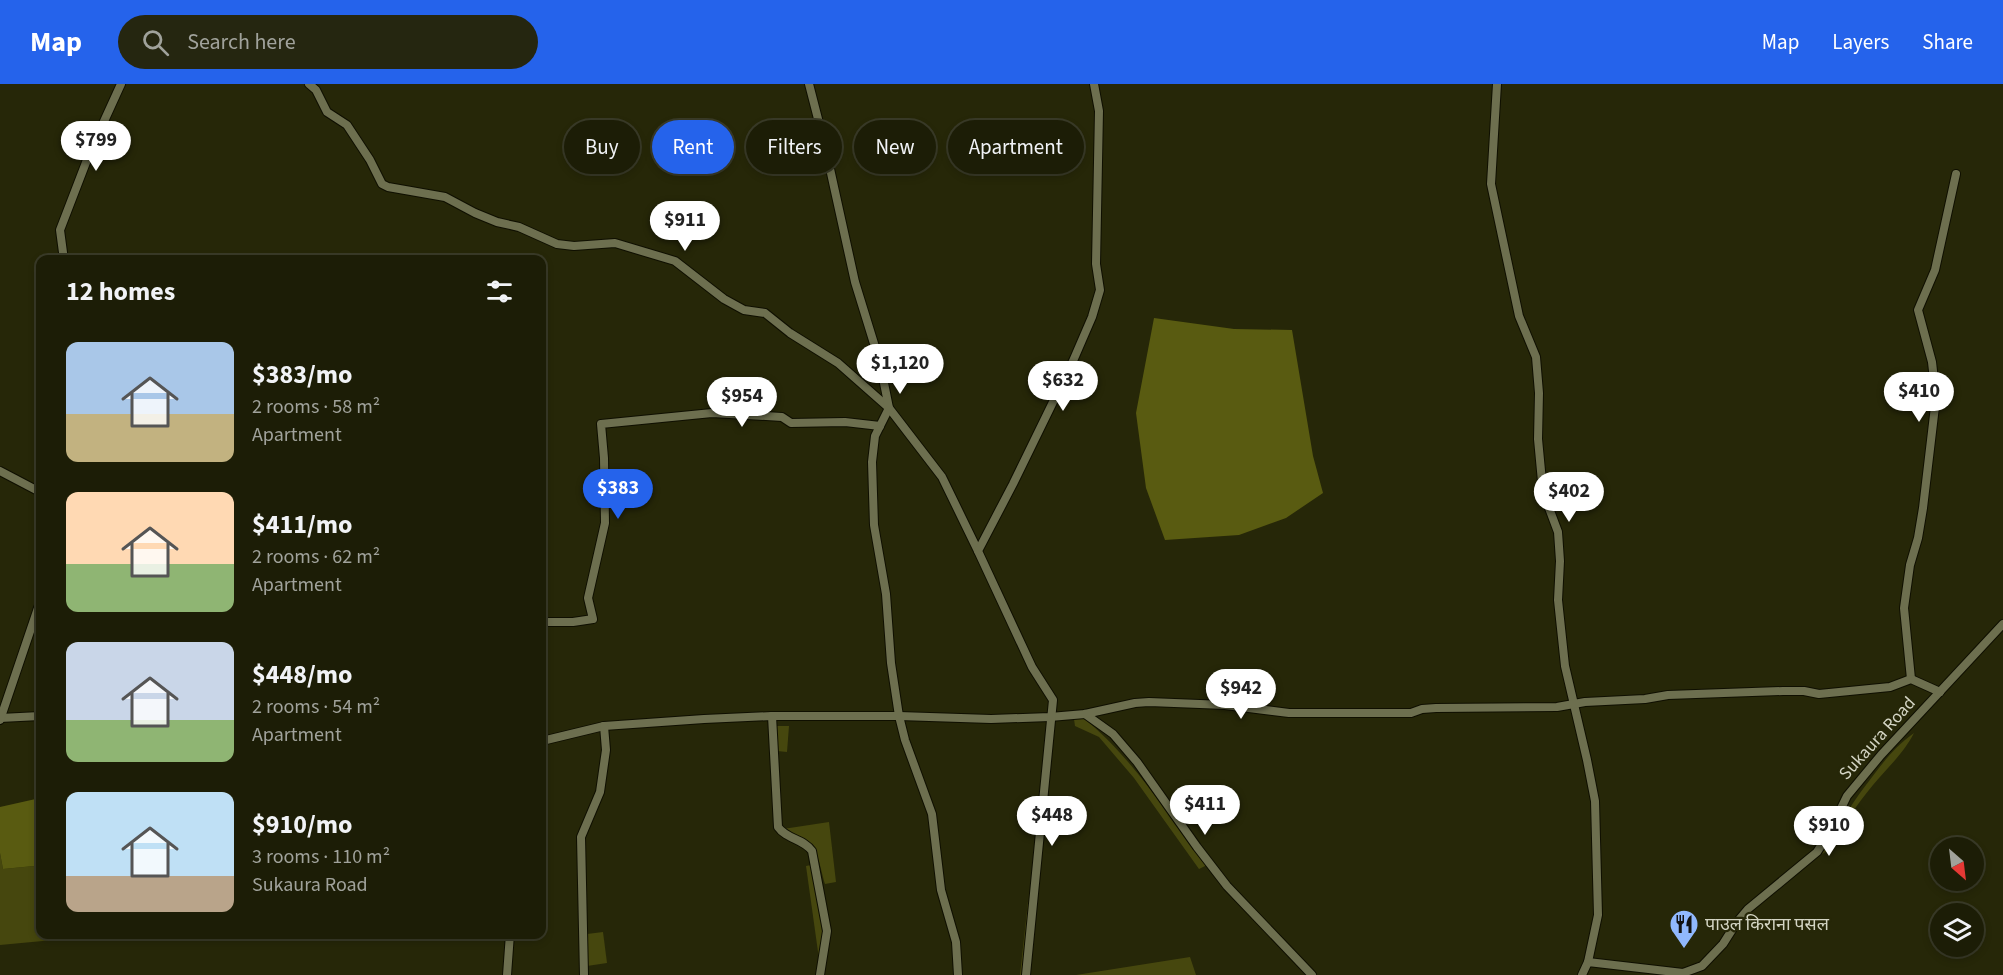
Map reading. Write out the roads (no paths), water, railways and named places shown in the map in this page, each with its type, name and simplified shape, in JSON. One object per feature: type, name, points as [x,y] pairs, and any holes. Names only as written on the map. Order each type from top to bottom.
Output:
[{"type":"street","points":[[63,255],[60,230],[90,152],[121,84]]},
{"type":"street","points":[[309,84],[316,90],[327,112],[347,125],[370,160],[382,184],[445,197],[475,213],[497,222],[519,227],[557,244],[574,246],[615,243],[667,257],[724,299],[744,310],[765,314],[790,333],[838,363],[889,408],[942,477],[1032,667],[1053,700],[1026,975]]},
{"type":"street","points":[[809,84],[855,282],[880,363],[889,408],[875,436],[872,462],[873,525],[886,594],[891,663],[899,716],[905,740],[932,814],[941,890],[956,942],[958,975]]},
{"type":"street","points":[[978,551],[1073,361],[1092,317],[1100,290],[1096,264],[1099,111],[1094,84]]},
{"type":"street","points":[[1497,84],[1491,184],[1519,316],[1536,357],[1539,393],[1538,439],[1542,482],[1558,532],[1560,561],[1558,600],[1565,666],[1594,801],[1598,915],[1588,962],[1582,975]]},
{"type":"street","points":[[1911,679],[1904,608],[1910,565],[1923,508],[1936,398],[1932,362],[1918,310],[1935,270],[1956,174]]},
{"type":"street","points":[[546,622],[593,619],[588,598],[605,523],[601,424],[712,413],[782,417],[791,423],[845,422],[880,426]]},
{"type":"street","points":[[0,471],[36,490]]},
{"type":"street","points":[[36,614],[0,719],[36,716]]},
{"type":"street","name":"Sukaura Road","points":[[1588,962],[1683,973],[1702,966],[1723,944],[1748,909],[1817,852],[1828,836],[1847,796],[1881,755],[2003,624]]},
{"type":"street","points":[[546,740],[604,726],[772,716],[991,719],[1050,717],[1085,714],[1149,702],[1225,705],[1289,713],[1411,713],[1436,708],[1507,709],[1574,705],[1668,695],[1783,691],[1819,694],[1890,687],[1911,679],[1940,692]]},
{"type":"street","points":[[1085,714],[1113,734],[1137,762],[1227,886],[1312,975]]},
{"type":"street","points":[[772,716],[778,827],[781,832],[809,846],[812,851],[827,931],[820,975]]},
{"type":"street","points":[[584,975],[581,837],[600,792],[606,750],[604,726]]},
{"type":"street","points":[[507,975],[510,939]]},
{"type":"place","name":"पाउल किराना पसल","points":[[1684,950]]}]
